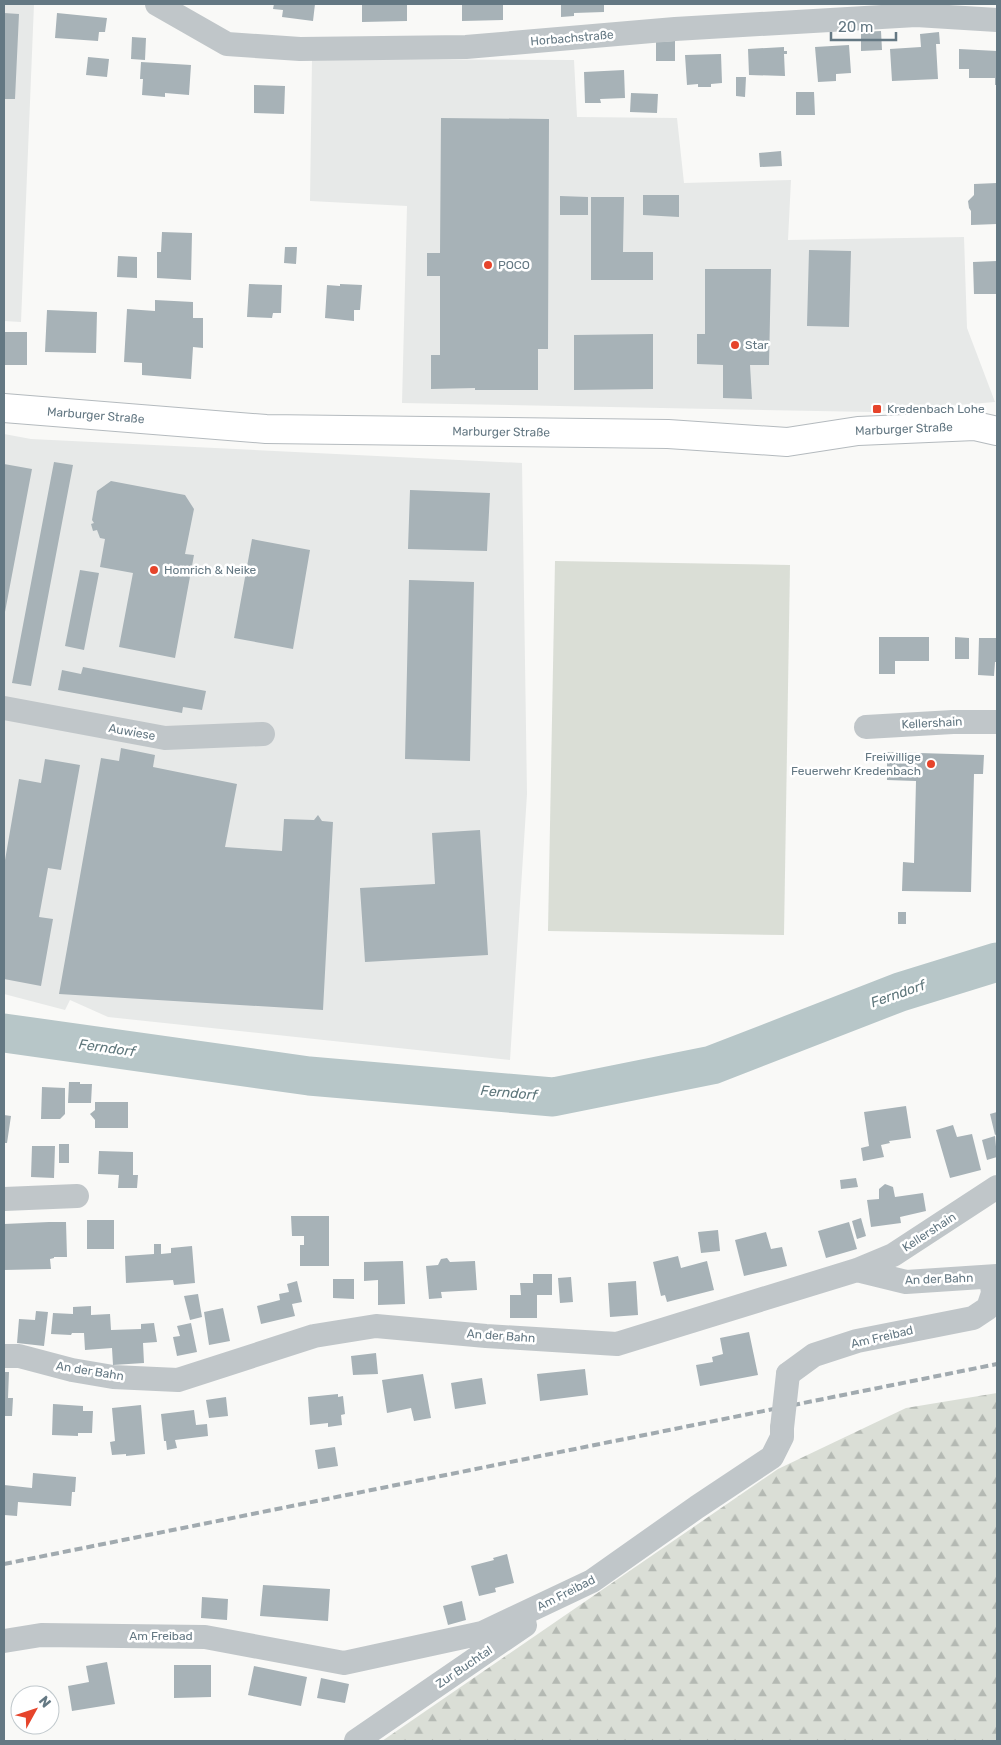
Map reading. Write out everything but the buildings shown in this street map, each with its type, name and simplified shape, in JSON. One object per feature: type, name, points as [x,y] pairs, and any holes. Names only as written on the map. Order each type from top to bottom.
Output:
[{"type":"main road","name":"Marburger Straße","points":[[4,408],[266,429],[658,434],[787,442],[858,430],[975,426],[997,431]]},
{"type":"street","name":"Horbachstraße","points":[[157,4],[227,44],[300,49],[466,47],[675,29],[916,15],[997,20]]},
{"type":"street","name":"Auwiese","points":[[4,708],[165,738],[262,734]]},
{"type":"street","name":"Kellershain","points":[[866,727],[954,722],[997,722]]},
{"type":"street","name":"Kellershain","points":[[857,1270],[893,1255],[997,1187]]},
{"type":"street","points":[[4,1199],[77,1196]]},
{"type":"street","name":"An der Bahn","points":[[4,1356],[19,1356],[72,1370],[113,1377],[178,1380],[314,1336],[376,1326],[486,1336],[617,1344],[857,1270],[906,1282],[994,1276]]},
{"type":"street","name":"Am Freibad","points":[[4,1641],[42,1635],[205,1637],[344,1663],[482,1633],[592,1581],[772,1457],[782,1437],[788,1374],[814,1355],[857,1341],[973,1318],[988,1308],[993,1292],[994,1276]]},
{"type":"street","name":"Zur Buchtal","points":[[356,1741],[572,1591]]},
{"type":"shaded area","points":[[4,4],[34,4],[21,322],[4,321]]},
{"type":"shaded area","points":[[312,59],[574,60],[577,117],[677,118],[684,183],[791,180],[788,240],[964,237],[967,328],[995,402],[872,412],[402,403],[407,206],[310,201]]},
{"type":"shaded area","points":[[4,434],[31,439],[522,463],[527,794],[510,1060],[108,1017],[70,1000],[65,1010],[4,994]]},
{"type":"green space","points":[[555,561],[790,565],[784,935],[548,931]]},
{"type":"green space","points":[[997,1393],[997,1741],[382,1741],[778,1469],[906,1408]]},
{"type":"waterway","name":"Ferndorf","points":[[4,1033],[309,1076],[553,1097],[712,1065],[900,992],[997,962]]},
{"type":"railway","points":[[4,1564],[997,1364]]},
{"type":"place","name":"POCO","points":[[488,265]]},
{"type":"place","name":"Star","points":[[735,345]]},
{"type":"place","name":"Kredenbach Lohe","points":[[877,409]]},
{"type":"place","name":"Homrich & Neike","points":[[154,570]]},
{"type":"place","name":"Freiwillige Feuerwehr Kredenbach","points":[[931,764]]}]
